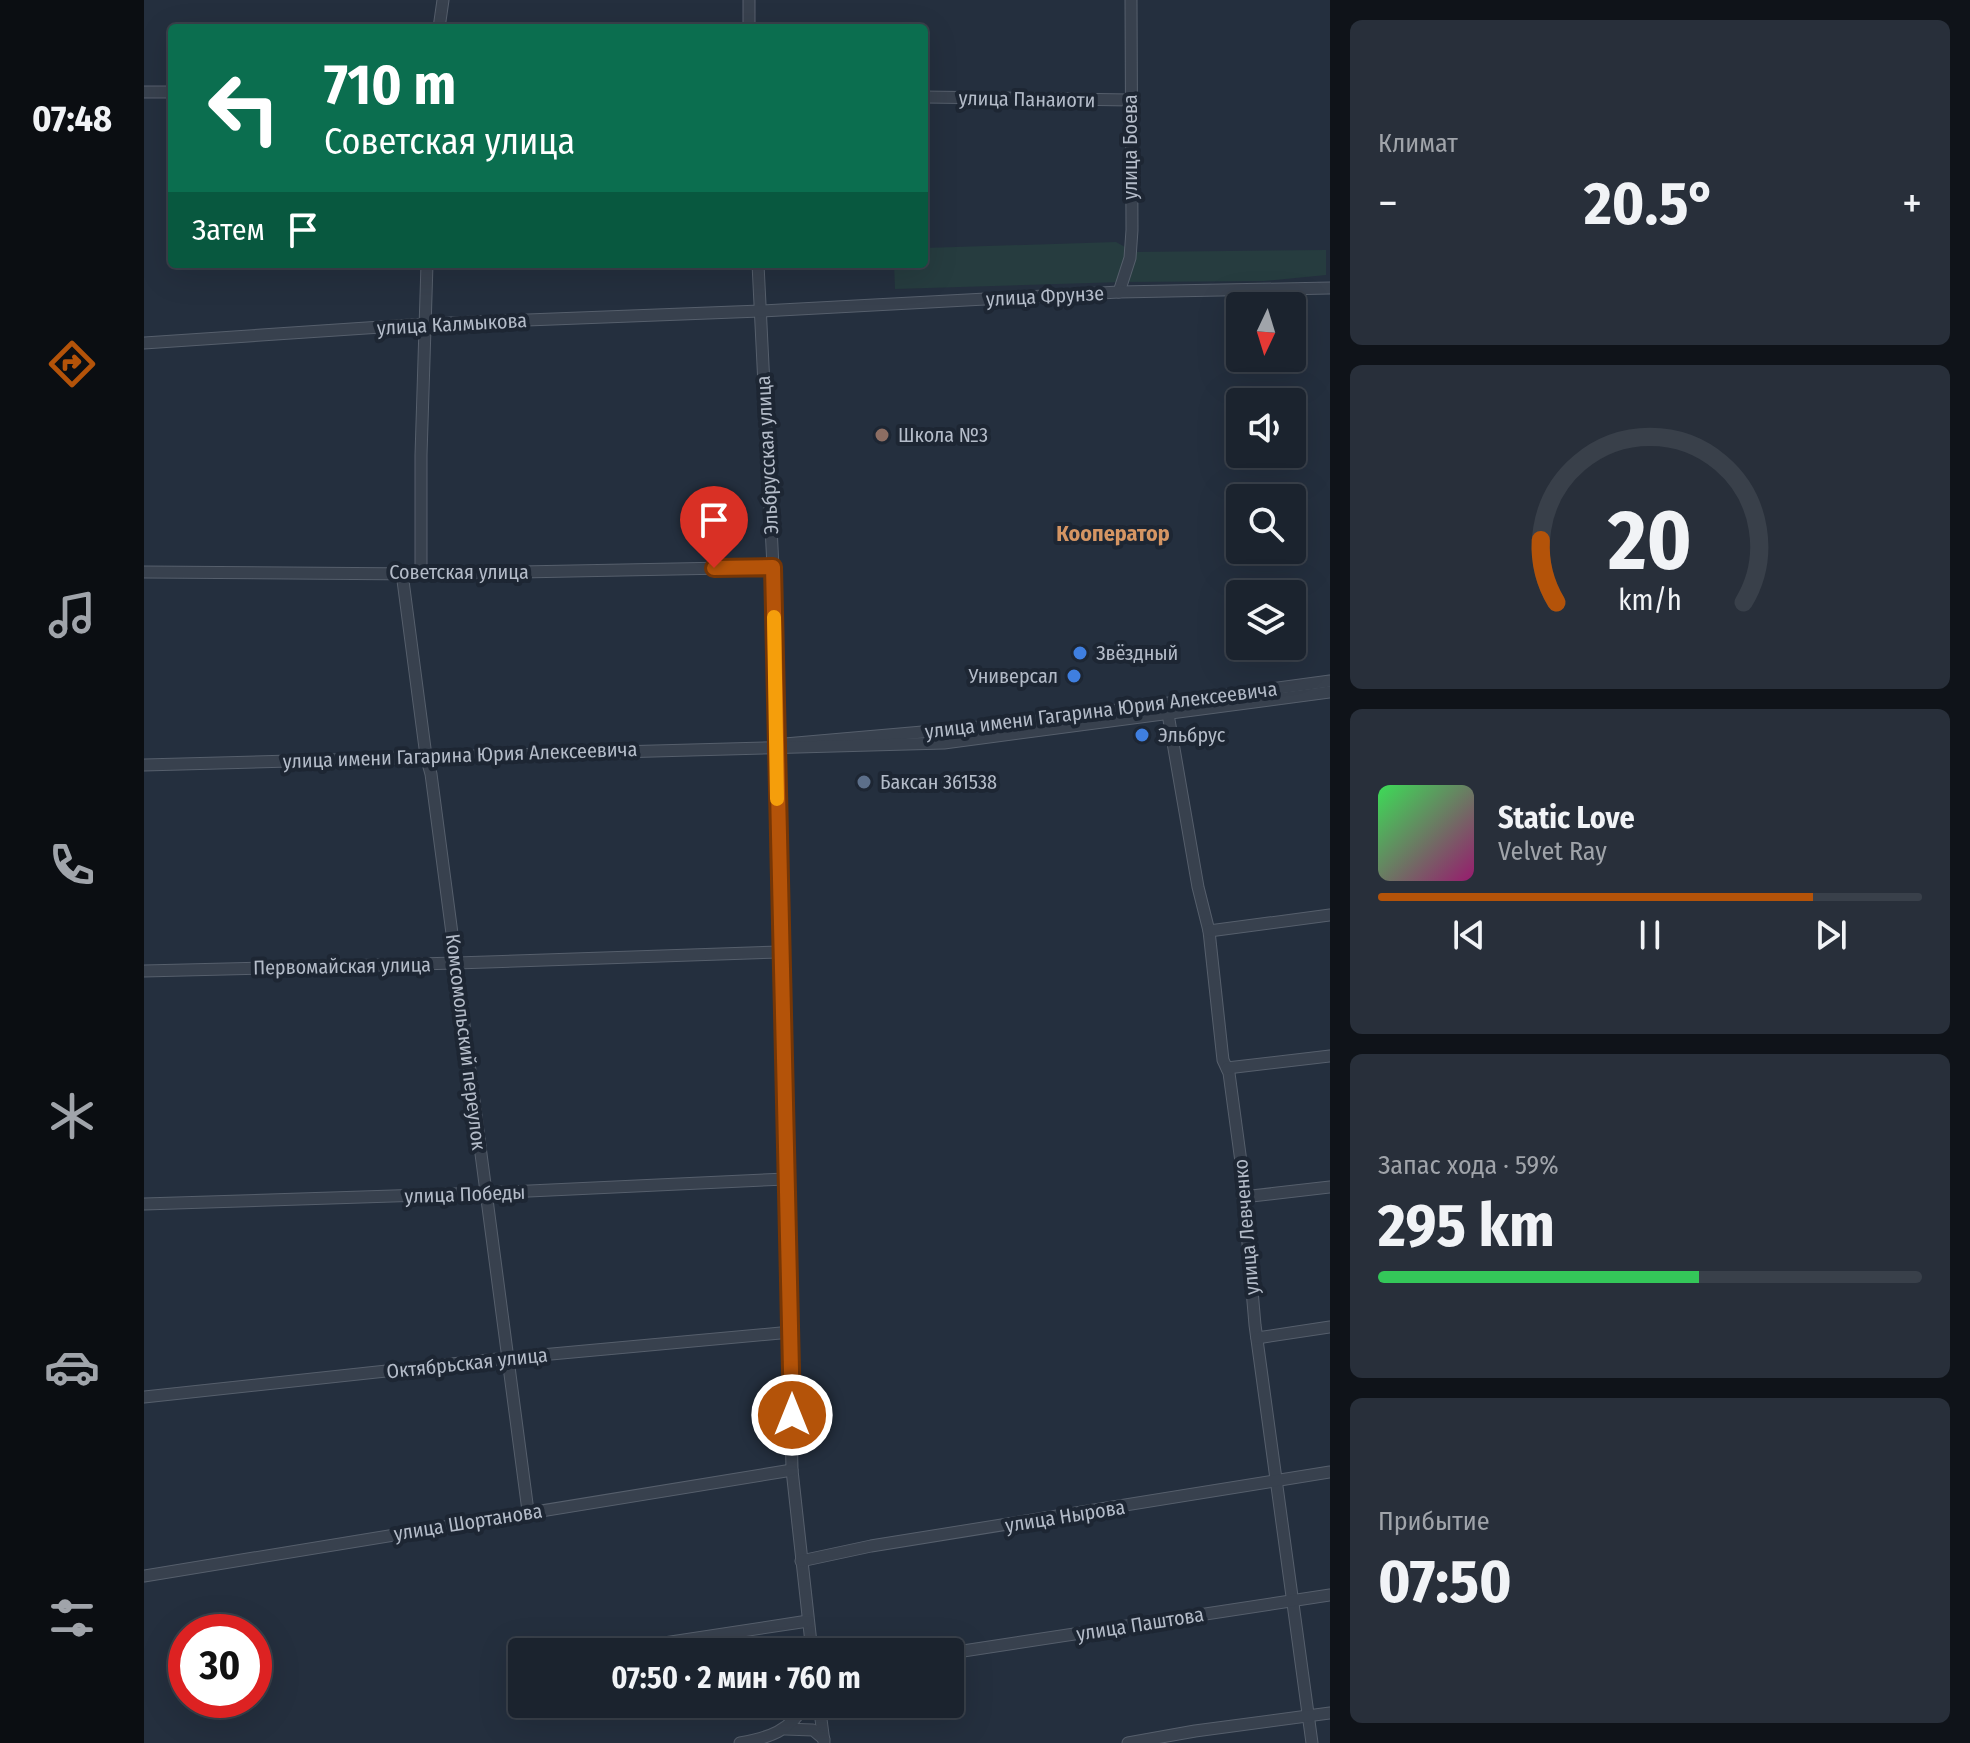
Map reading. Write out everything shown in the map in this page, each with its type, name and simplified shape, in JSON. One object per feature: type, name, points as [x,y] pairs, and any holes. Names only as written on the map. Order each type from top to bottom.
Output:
[{"type":"street","points":[[440,24],[443,0]]},
{"type":"street","points":[[749,0],[749,24]]},
{"type":"street","name":"улица Боева","points":[[1119,292],[1130,258],[1132,230],[1131,0]]},
{"type":"street","points":[[144,92],[168,92]]},
{"type":"street","name":"улица Панаиоти","points":[[928,97],[1130,100]]},
{"type":"street","points":[[421,574],[427,268]]},
{"type":"street","name":"Эльбрусская улица","points":[[758,268],[773,567],[792,1470],[810,1638]]},
{"type":"street","name":"улица Фрунзе","points":[[760,311],[1119,292],[1330,288]]},
{"type":"street","name":"улица Калмыкова","points":[[144,343],[426,324],[760,311]]},
{"type":"street","name":"Советская улица","points":[[144,572],[421,574],[773,567]]},
{"type":"street","name":"Комсомольский переулок","points":[[402,573],[528,1511]]},
{"type":"street","name":"улица имени Гагарина Юрия Алексеевича","points":[[776,746],[800,741],[1014,724],[1330,681]]},
{"type":"street","name":"улица имени Гагарина Юрия Алексеевича","points":[[144,765],[944,743],[1330,692]]},
{"type":"street","name":"улица Левченко","points":[[1168,714],[1198,887],[1209,931],[1223,1060],[1227,1068],[1243,1197],[1257,1338],[1312,1743]]},
{"type":"street","points":[[1209,931],[1330,915]]},
{"type":"street","name":"Первомайская улица","points":[[144,971],[780,952]]},
{"type":"street","points":[[1227,1068],[1330,1056]]},
{"type":"street","name":"улица Победы","points":[[144,1204],[786,1179]]},
{"type":"street","points":[[1243,1197],[1330,1187]]},
{"type":"street","points":[[1257,1338],[1330,1327]]},
{"type":"street","name":"Октябрьская улица","points":[[144,1397],[507,1358],[791,1332]]},
{"type":"street","name":"улица Шортанова","points":[[144,1576],[792,1470]]},
{"type":"street","name":"улица Нырова","points":[[801,1561],[871,1546],[1330,1472]]},
{"type":"street","name":"улица Паштова","points":[[964,1651],[1330,1595]]},
{"type":"street","points":[[697,1638],[808,1621]]},
{"type":"street","points":[[1128,1743],[1330,1713]]},
{"type":"street","points":[[740,1743],[766,1738],[785,1729],[794,1718]]},
{"type":"street","points":[[821,1718],[824,1741]]},
{"type":"street","points":[[785,1729],[813,1730],[824,1741]]},
{"type":"green space","points":[[1116,242],[1134,252],[1326,250],[1326,275],[1264,281],[895,289],[894,268],[928,268],[928,248]]},
{"type":"slow traffic","points":[[774,617],[777,799]]},
{"type":"place","name":"Школа №3","points":[[882,435]]},
{"type":"place","name":"Звёздный","points":[[1080,653]]},
{"type":"place","name":"Универсал","points":[[1074,676]]},
{"type":"place","name":"Эльбрус","points":[[1142,735]]},
{"type":"place","name":"Баксан 361538","points":[[864,782]]},
{"type":"district","name":"Кооператор","points":[[1113,533]]},
{"type":"route","points":[[714,568],[773,567],[792,1415]]}]
